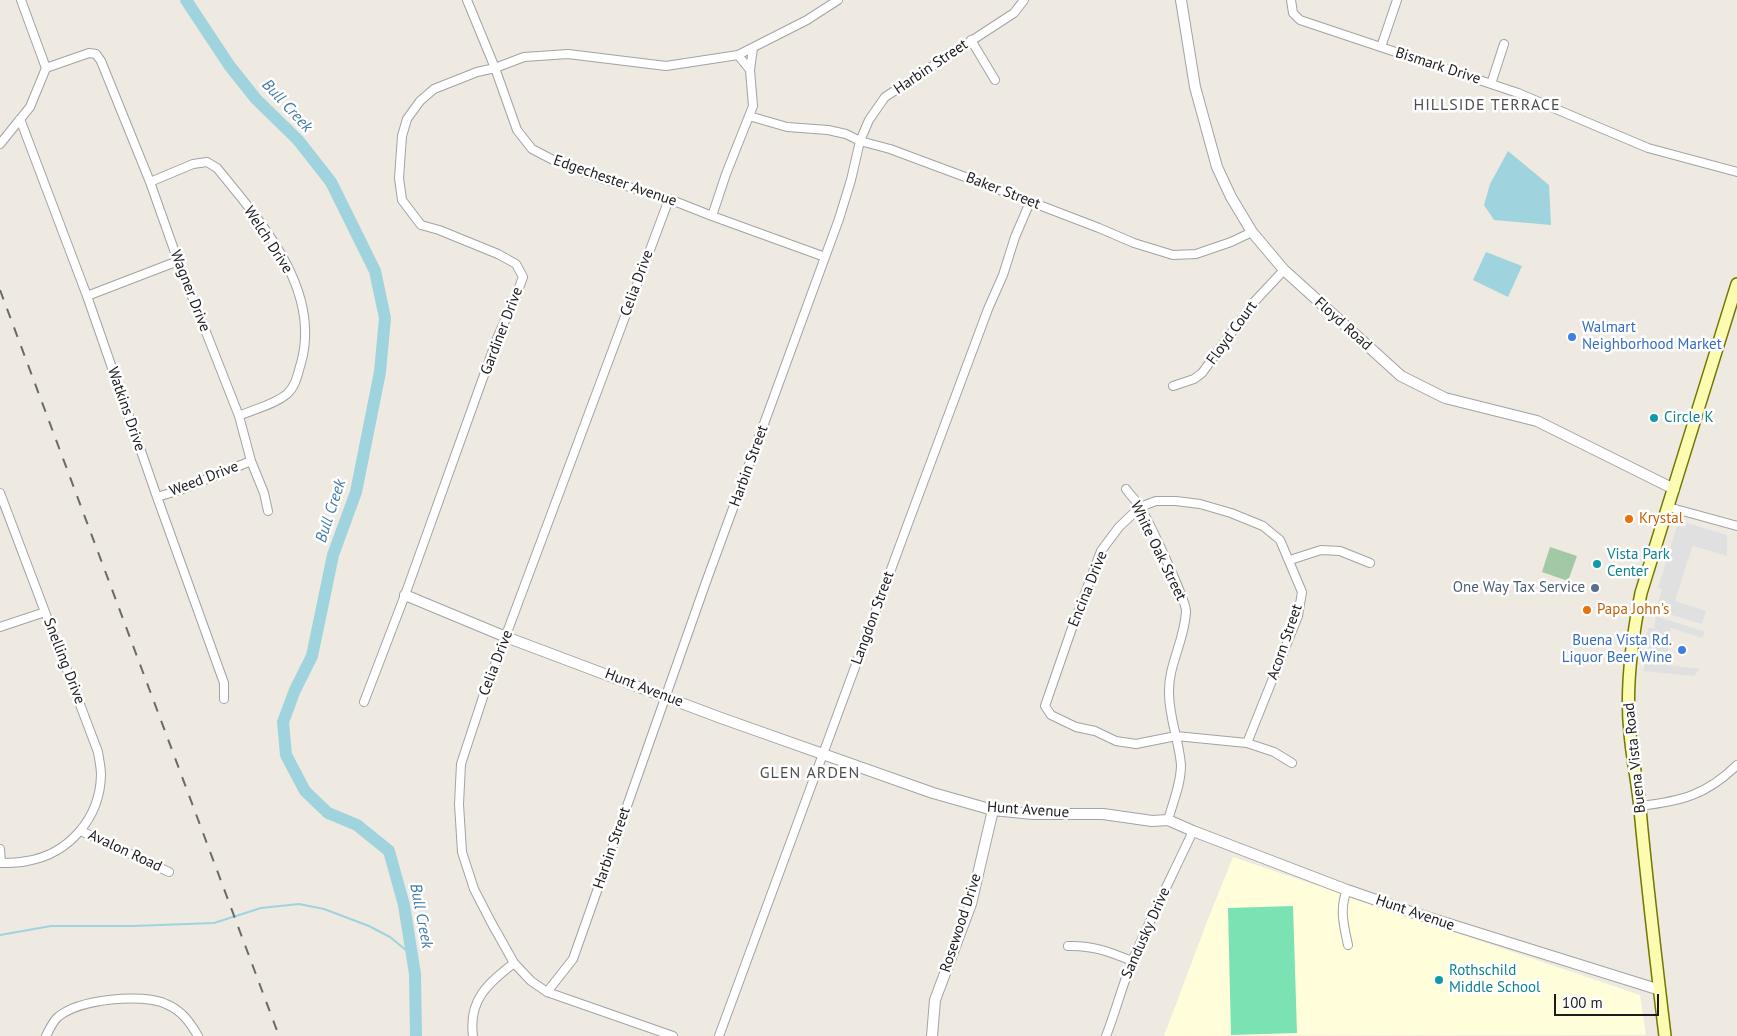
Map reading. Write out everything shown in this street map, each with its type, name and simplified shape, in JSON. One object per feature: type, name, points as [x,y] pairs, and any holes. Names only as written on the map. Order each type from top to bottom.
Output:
[{"type":"main road","name":"Buena Vista Road","points":[[1665,1036],[1630,732],[1629,685],[1636,619],[1641,593],[1737,284]]},
{"type":"street","points":[[0,144],[30,107],[46,68],[21,0]]},
{"type":"street","name":"Edgechester Avenue","points":[[467,0],[495,68],[517,130],[532,149],[557,162],[598,177],[669,198],[712,216],[825,256]]},
{"type":"street","name":"Gardiner Drive","points":[[364,702],[405,595],[498,336],[523,277],[516,264],[498,254],[439,230],[421,225],[412,215],[402,200],[399,178],[402,136],[407,119],[420,101],[434,89],[477,72],[495,68],[524,57],[568,54],[666,66],[738,55],[807,20],[838,0]]},
{"type":"street","name":"Harbin Street","points":[[547,992],[573,959],[825,256],[846,195],[860,141],[869,120],[885,97],[1014,13],[1024,0]]},
{"type":"street","name":"Floyd Road","points":[[1181,0],[1195,86],[1217,167],[1231,197],[1252,232],[1284,270],[1401,376],[1445,398],[1537,421],[1674,488]]},
{"type":"street","name":"Bismark Drive","points":[[1291,0],[1293,13],[1300,20],[1491,84],[1548,105],[1648,148],[1737,172]]},
{"type":"street","points":[[1381,47],[1397,0]]},
{"type":"street","points":[[971,40],[995,80]]},
{"type":"street","points":[[1491,84],[1504,44]]},
{"type":"street","points":[[712,216],[726,174],[753,106],[750,70],[754,48]]},
{"type":"street","name":"Wagner Drive","points":[[46,68],[89,53],[96,54],[150,182],[178,261],[239,416],[251,461],[264,493],[268,511]]},
{"type":"street","points":[[738,55],[750,70]]},
{"type":"street","name":"Baker Street","points":[[749,116],[787,127],[828,130],[846,134],[860,141],[890,149],[1099,228],[1134,243],[1173,255],[1196,254],[1231,242],[1252,232]]},
{"type":"street","name":"Watkins Drive","points":[[20,119],[87,296],[224,683],[224,699]]},
{"type":"street","name":"Welch Drive","points":[[150,182],[193,164],[207,162],[217,168],[267,232],[283,257],[295,283],[306,319],[304,349],[296,378],[287,394],[239,416]]},
{"type":"street","name":"Celia Drive","points":[[669,198],[484,694],[461,764],[459,804],[462,852],[474,889],[514,963],[531,981],[547,992],[673,1036]]},
{"type":"street","name":"Langdon Street","points":[[719,1036],[971,354],[1030,202]]},
{"type":"street","points":[[87,296],[178,261]]},
{"type":"street","name":"Floyd Court","points":[[1172,386],[1194,379],[1202,373],[1254,302],[1284,270]]},
{"type":"street","name":"Weed Drive","points":[[157,497],[180,490],[251,461]]},
{"type":"street","name":"White Oak Street","points":[[1126,489],[1140,507],[1168,565],[1186,609],[1183,637],[1175,660],[1169,687],[1169,710],[1181,765],[1178,789],[1168,820]]},
{"type":"street","name":"Snelling Drive","points":[[0,493],[98,752],[101,774],[100,787],[94,807],[81,831]]},
{"type":"street","name":"Acorn Street","points":[[1140,507],[1156,501],[1176,501],[1200,504],[1231,514],[1263,526],[1280,540],[1290,560],[1302,592],[1298,616],[1247,743]]},
{"type":"street","name":"Encina Drive","points":[[1140,507],[1119,527],[1101,551],[1045,706],[1051,715],[1076,727],[1095,732],[1116,741],[1136,744],[1176,736]]},
{"type":"street","points":[[1668,507],[1737,526]]},
{"type":"street","points":[[1290,560],[1321,550],[1340,551],[1370,563]]},
{"type":"street","name":"Hunt Avenue","points":[[405,595],[506,637],[933,793],[992,810],[1033,814],[1103,814],[1152,821],[1168,820],[1347,890],[1497,940],[1660,990]]},
{"type":"street","points":[[0,627],[45,612]]},
{"type":"street","points":[[670,686],[680,702]]},
{"type":"street","points":[[1176,736],[1247,743],[1274,752],[1292,763]]},
{"type":"street","points":[[1640,806],[1670,802],[1698,793],[1721,780],[1737,765]]},
{"type":"street","name":"Rosewood Drive","points":[[932,1036],[935,1000],[971,904],[992,810]]},
{"type":"street","name":"Avalon Road","points":[[1,863],[27,861],[49,855],[66,845],[81,831],[169,872]]},
{"type":"street","name":"Sandusky Drive","points":[[1106,1036],[1132,961],[1193,831]]},
{"type":"street","points":[[0,849],[1,863]]},
{"type":"street","points":[[1347,890],[1343,901],[1343,920],[1348,945]]},
{"type":"street","points":[[1068,946],[1083,945],[1104,949],[1132,961]]},
{"type":"street","points":[[473,1036],[472,1026],[475,1007],[480,994],[494,979],[514,963]]},
{"type":"street","points":[[46,1036],[56,1018],[72,1009],[101,1000],[146,999],[167,1004],[180,1012],[189,1021],[198,1036]]},
{"type":"shaded area","points":[[1687,523],[1727,535],[1727,556],[1692,547],[1675,601],[1706,611],[1702,624],[1656,610],[1662,589],[1658,588],[1677,526],[1685,528]]},
{"type":"shaded area","points":[[1656,616],[1705,632],[1702,638],[1671,628],[1666,665],[1700,669],[1694,676],[1644,671],[1648,628],[1654,628]]},
{"type":"shaded area","points":[[1233,857],[1640,995],[1646,1035],[1164,1036]]},
{"type":"green space","points":[[1550,547],[1577,556],[1568,581],[1542,572]]},
{"type":"green space","points":[[1293,906],[1297,1033],[1231,1035],[1228,908]]},
{"type":"water","points":[[1508,151],[1549,185],[1551,225],[1494,220],[1484,205],[1490,184]]},
{"type":"water","points":[[1486,252],[1522,266],[1508,297],[1473,280]]},
{"type":"waterway","name":"Bull Creek","points":[[186,0],[229,65],[256,99],[298,140],[331,182],[375,271],[385,318],[380,372],[356,492],[333,555],[312,656],[295,690],[283,722],[286,755],[305,791],[328,813],[357,825],[389,851],[404,905],[415,974],[416,1036]]},
{"type":"waterway","points":[[0,935],[51,926],[133,926],[214,923],[261,908],[299,904],[324,909],[369,926],[390,937],[412,955]]},
{"type":"railway","points":[[0,290],[279,1036]]},
{"type":"place","name":"Walmart Neighborhood Market","points":[[1572,337]]},
{"type":"place","name":"Circle K","points":[[1654,418]]},
{"type":"place","name":"Krystal","points":[[1629,519]]},
{"type":"place","name":"Vista Park Center","points":[[1597,564]]},
{"type":"place","name":"One Way Tax Service","points":[[1595,588]]},
{"type":"place","name":"Papa John's","points":[[1587,610]]},
{"type":"place","name":"Buena Vista Rd. Liquor Beer Wine","points":[[1682,650]]},
{"type":"place","name":"Rothschild Middle School","points":[[1439,980]]},
{"type":"district","name":"HILLSIDE TERRACE","points":[[1487,105]]},
{"type":"district","name":"GLEN ARDEN","points":[[810,773]]}]
